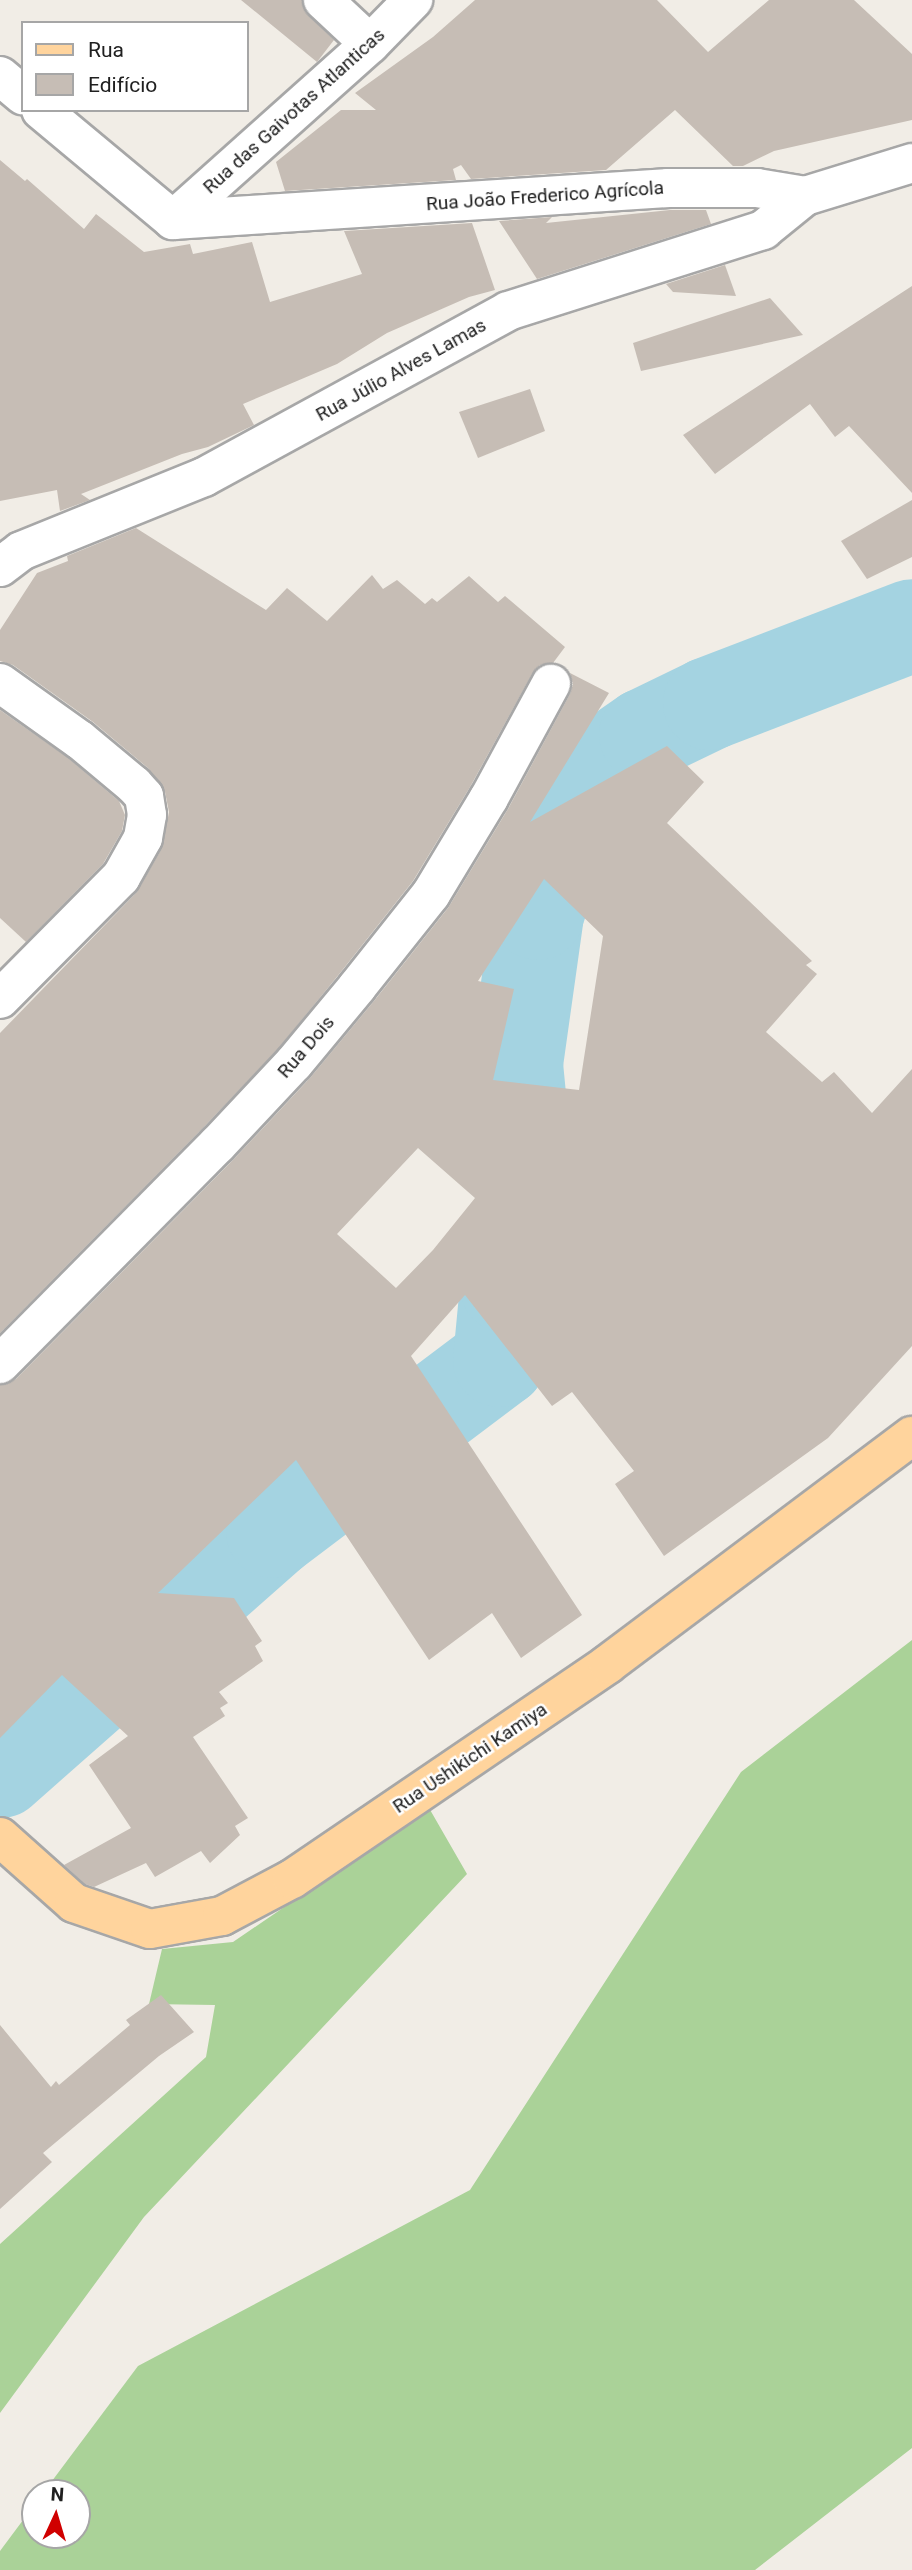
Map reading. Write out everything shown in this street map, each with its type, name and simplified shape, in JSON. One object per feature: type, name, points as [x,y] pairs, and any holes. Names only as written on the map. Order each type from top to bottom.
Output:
[{"type":"main road","name":"Rua Ushikichi Kamiya","points":[[0,1837],[74,1903],[149,1929],[222,1916],[300,1874],[608,1664],[912,1436]]},
{"type":"street","points":[[323,0],[370,44]]},
{"type":"street","name":"Rua das Gaivotas Atlanticas","points":[[173,220],[370,44],[413,0]]},
{"type":"street","points":[[0,76],[21,93]]},
{"type":"street","points":[[43,112],[173,220]]},
{"type":"street","name":"Rua João Frederico Agrícola","points":[[173,220],[669,188],[757,188],[805,196],[912,163]]},
{"type":"street","name":"Rua Júlio Alves Lamas","points":[[1,563],[21,551],[204,477],[508,311],[763,230],[805,196]]},
{"type":"street","points":[[0,683],[80,740],[134,785],[144,796],[147,815],[143,838],[121,877],[0,999]]},
{"type":"street","name":"Rua Dois","points":[[0,1364],[217,1145],[294,1063],[357,987],[431,894],[489,799],[551,684]]},
{"type":"green space","points":[[912,1640],[912,2448],[755,2570],[0,2570],[0,2551],[21,2523],[21,2549],[91,2549],[91,2479],[53,2479],[138,2366],[470,2190],[741,1772]]},
{"type":"green space","points":[[429,1808],[467,1874],[144,2217],[0,2413],[0,2244],[206,2057],[215,2005],[149,2004],[162,1949],[233,1942]]},
{"type":"building","points":[[241,0],[302,0],[308,15],[334,40],[317,62]]},
{"type":"building","points":[[475,0],[657,0],[708,52],[769,0],[854,0],[912,54],[912,120],[774,151],[743,166],[733,166],[675,110],[606,170],[471,179],[461,165],[453,169],[456,180],[285,191],[276,162],[341,110],[376,110],[355,93],[433,37]]},
{"type":"building","points":[[0,160],[25,181],[27,179],[84,229],[96,214],[144,252],[190,244],[193,254],[252,242],[270,302],[362,274],[344,231],[472,223],[495,290],[469,297],[387,333],[337,364],[243,404],[254,425],[208,447],[182,454],[81,494],[90,500],[60,511],[57,490],[0,501]]},
{"type":"building","points":[[670,210],[706,210],[711,224],[537,279],[499,221],[552,217],[546,223]]},
{"type":"building","points":[[725,265],[736,296],[673,292],[666,284]]},
{"type":"building","points":[[912,286],[912,493],[849,426],[835,437],[810,404],[715,474],[683,435]]},
{"type":"building","points":[[770,298],[803,335],[641,371],[633,343]]},
{"type":"building","points":[[530,389],[545,431],[478,458],[459,412]]},
{"type":"building","points":[[912,500],[912,557],[867,579],[841,541]]},
{"type":"building","points":[[136,528],[266,610],[287,588],[327,621],[372,575],[383,589],[397,580],[425,604],[432,598],[437,602],[469,576],[498,602],[505,596],[565,647],[553,663],[540,665],[532,674],[470,787],[413,881],[278,1049],[0,1333],[0,1033],[137,892],[162,848],[169,812],[165,792],[148,768],[93,722],[13,665],[0,661],[0,630],[37,573],[68,561],[67,556]]},
{"type":"building","points":[[570,673],[609,693],[530,822],[667,746],[704,782],[667,823],[812,961],[806,965],[817,974],[766,1032],[822,1082],[834,1072],[872,1113],[912,1069],[912,1346],[828,1438],[664,1556],[615,1484],[634,1471],[572,1392],[552,1406],[465,1295],[411,1356],[582,1615],[521,1658],[492,1613],[429,1660],[296,1460],[158,1593],[234,1598],[262,1641],[255,1646],[263,1661],[219,1692],[228,1703],[220,1708],[225,1716],[193,1737],[248,1818],[235,1826],[240,1835],[210,1863],[201,1851],[155,1877],[146,1863],[94,1887],[85,1884],[64,1865],[131,1828],[89,1765],[128,1736],[62,1675],[0,1738],[0,1385],[16,1379],[233,1160],[310,1078],[374,1001],[448,908],[508,809],[573,684]],"holes":[[[544,879],[603,936],[579,1090],[493,1080],[514,989],[478,981]],[[418,1148],[475,1198],[433,1250],[396,1288],[337,1234]]]},
{"type":"building","points":[[0,710],[67,757],[119,801],[125,815],[122,831],[103,864],[26,942],[0,918]]},
{"type":"building","points":[[161,1995],[194,2032],[159,2056],[43,2153],[52,2162],[0,2209],[0,2025],[51,2087],[56,2081],[59,2085],[130,2025],[126,2020]]},
{"type":"waterway","points":[[0,1771],[272,1531],[499,1360],[506,1286],[529,1199],[516,1063],[537,913],[583,777],[645,734],[709,703],[912,625]]}]
